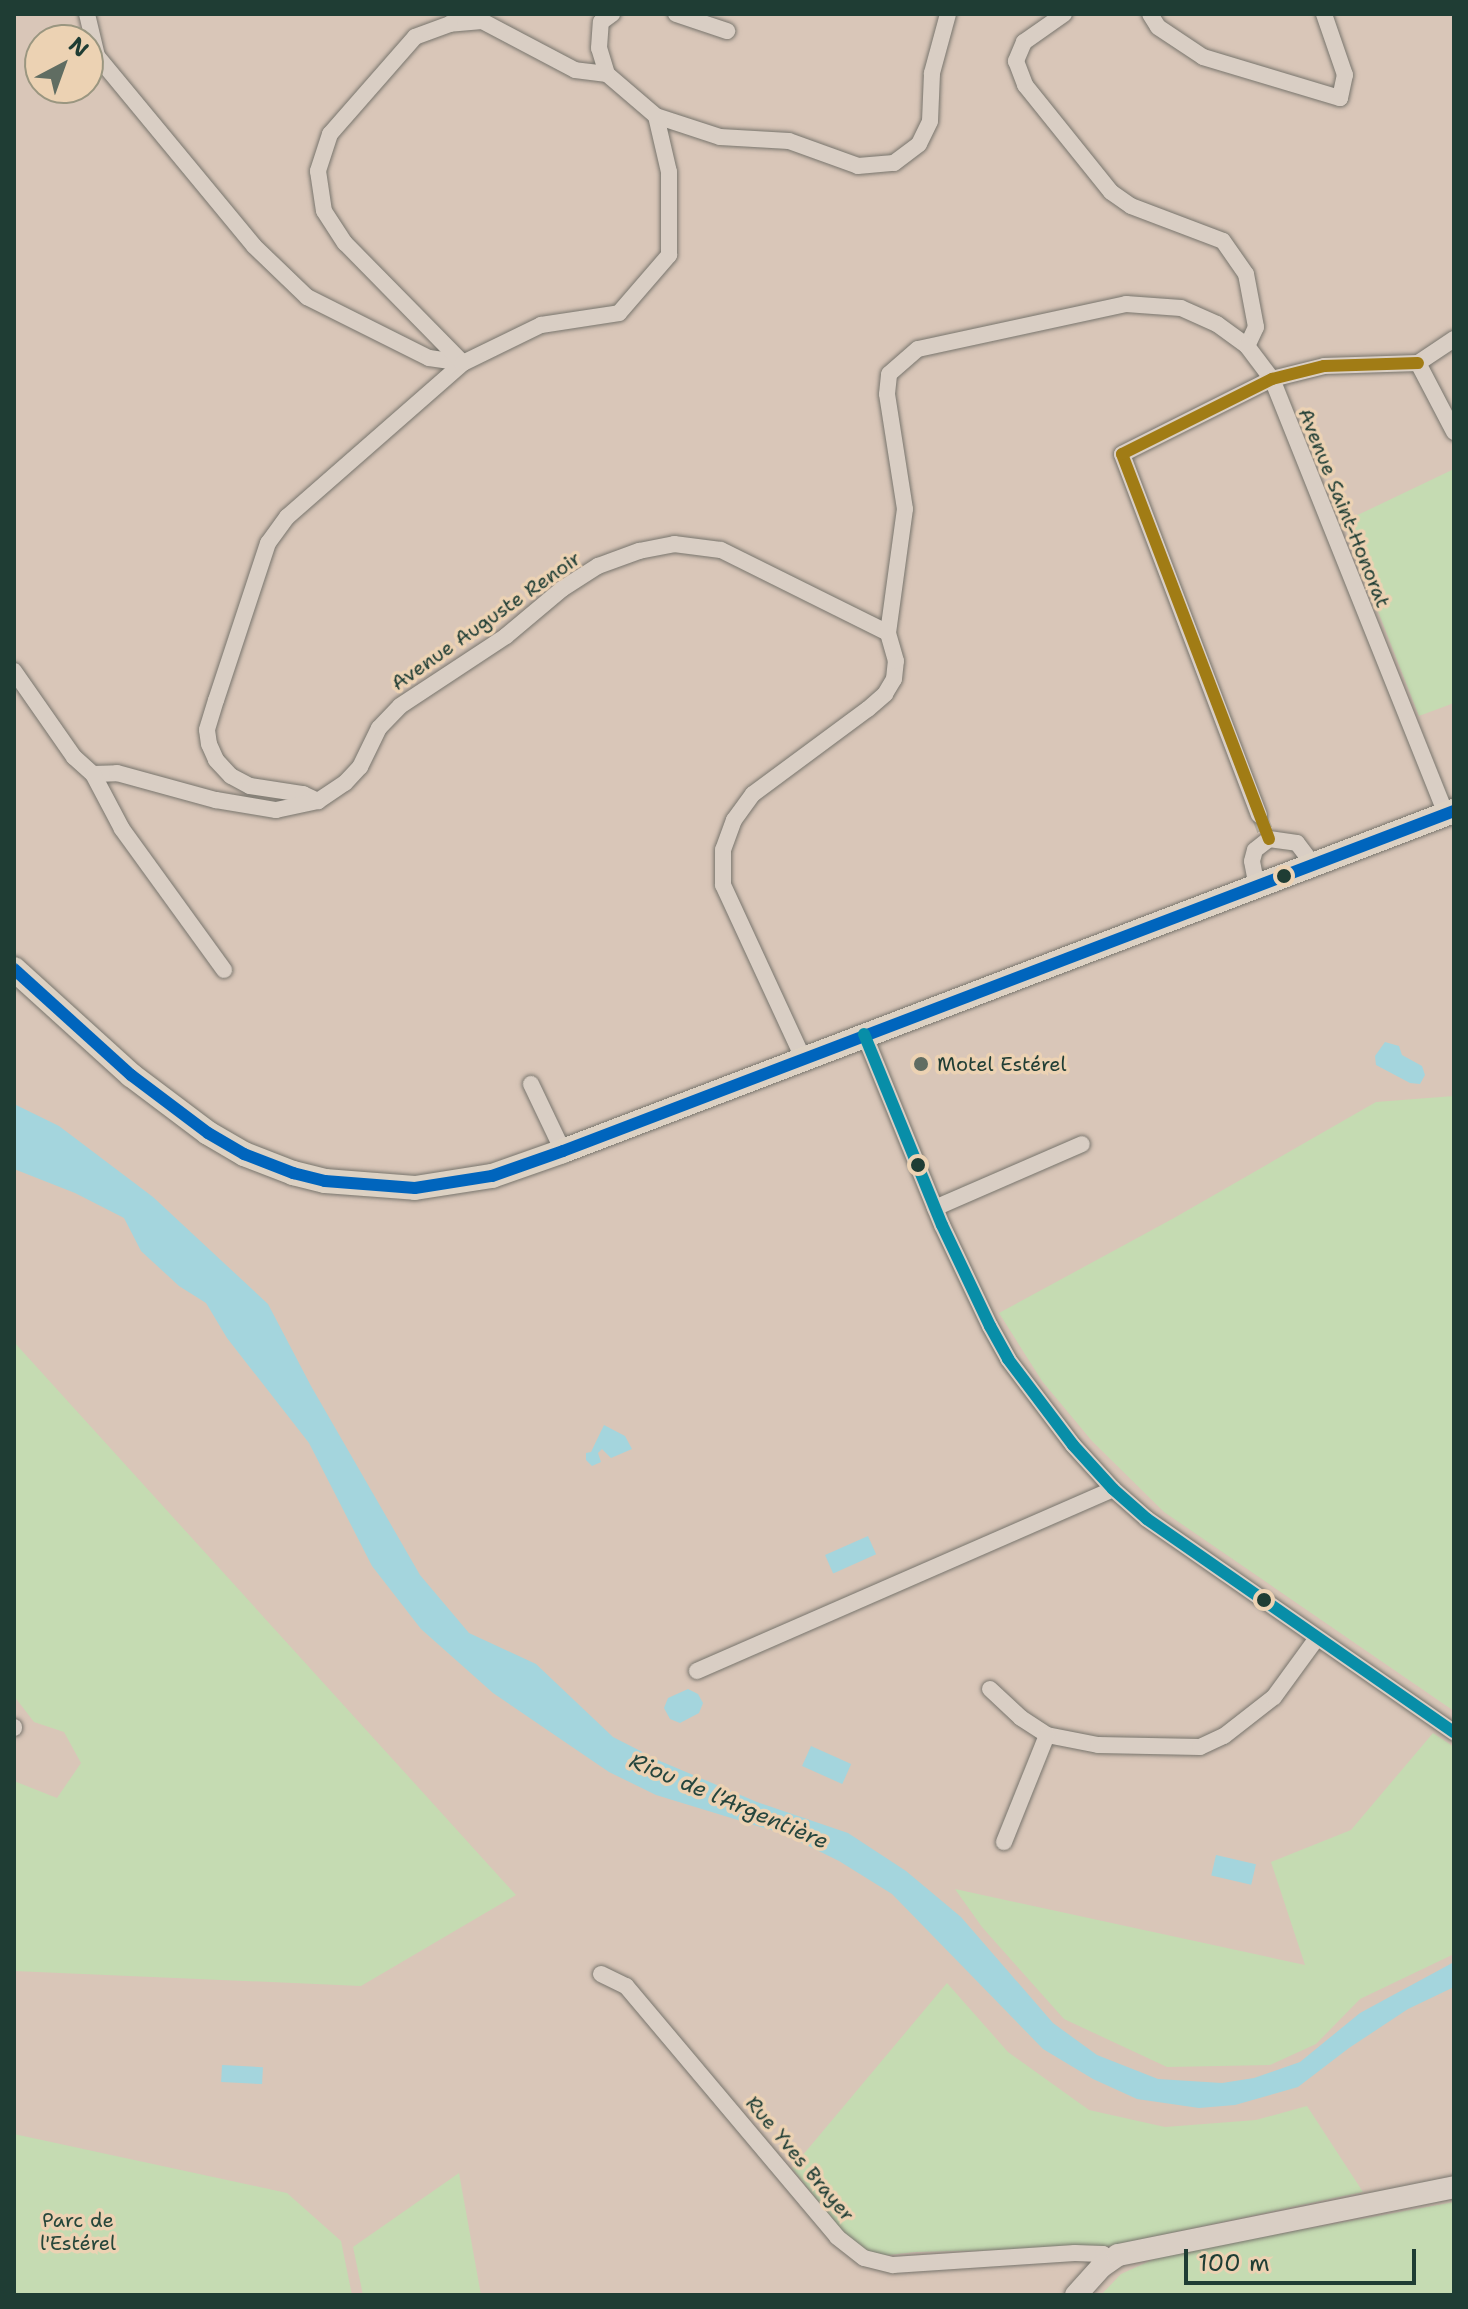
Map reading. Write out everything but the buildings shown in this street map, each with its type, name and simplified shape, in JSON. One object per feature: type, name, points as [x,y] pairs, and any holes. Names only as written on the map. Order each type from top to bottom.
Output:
[{"type":"main road","points":[[14,969],[177,1111],[244,1154],[293,1173],[362,1187],[415,1188],[492,1176],[563,1151],[1450,812]]},
{"type":"main road","points":[[1076,2295],[1111,2259],[1205,2235],[1454,2187]]},
{"type":"street","points":[[87,14],[97,56],[254,246],[307,297],[429,358],[463,363]]},
{"type":"street","points":[[612,14],[601,22],[599,48],[607,74],[656,116],[720,137],[789,141],[858,166],[894,163],[919,144],[930,121],[932,73],[948,14]]},
{"type":"street","points":[[676,14],[727,31]]},
{"type":"street","points":[[1064,14],[1024,42],[1016,61],[1025,85],[1111,192],[1131,206],[1223,241],[1246,274],[1256,327],[1247,346]]},
{"type":"street","points":[[1150,14],[1158,27],[1203,57],[1340,98],[1345,75],[1324,14]]},
{"type":"street","points":[[463,363],[345,243],[324,211],[318,171],[330,134],[415,37],[450,24],[482,21],[575,70],[607,74]]},
{"type":"street","points":[[318,801],[303,794],[250,786],[231,776],[216,760],[207,730],[268,543],[287,517],[463,363],[541,325],[619,313],[669,255],[669,172],[656,116]]},
{"type":"street","name":"Avenue Saint-Honorat","points":[[888,633],[905,509],[887,394],[889,374],[918,349],[1126,304],[1181,308],[1217,324],[1247,346],[1272,379],[1450,812]]},
{"type":"street","points":[[1257,887],[1252,861],[1264,828],[1122,454],[1272,379],[1324,366],[1418,363],[1454,339]]},
{"type":"street","points":[[1418,363],[1454,432]]},
{"type":"street","name":"Avenue Auguste Renoir","points":[[318,801],[360,767],[379,728],[400,706],[506,636],[562,589],[598,566],[639,551],[674,544],[721,550],[888,633]]},
{"type":"street","points":[[803,1058],[723,885],[723,850],[734,820],[753,794],[885,694],[894,679],[896,661],[888,633]]},
{"type":"street","points":[[14,671],[74,757],[93,774],[122,829],[224,970]]},
{"type":"street","points":[[93,774],[117,773],[216,800],[276,810],[318,801]]},
{"type":"street","points":[[1264,828],[1297,843],[1313,864]]},
{"type":"street","points":[[864,1034],[935,1208],[1008,1359],[1073,1445],[1113,1489],[1178,1542],[1454,1732]]},
{"type":"street","points":[[531,1084],[563,1151]]},
{"type":"street","points":[[935,1208],[1082,1144]]},
{"type":"street","points":[[697,1671],[1113,1489]]},
{"type":"street","points":[[990,1689],[1021,1718],[1047,1735],[1098,1745],[1200,1747],[1224,1736],[1274,1697],[1317,1638]]},
{"type":"street","points":[[1004,1842],[1047,1735]]},
{"type":"street","name":"Rue Yves Brayer","points":[[601,1974],[626,1986],[837,2237],[872,2263],[893,2265],[1075,2253],[1103,2254],[1111,2259]]},
{"type":"street","points":[[818,2243],[837,2237]]},
{"type":"green space","points":[[1454,469],[1454,703],[1419,716],[1343,522]]},
{"type":"green space","points":[[1454,1096],[1454,1711],[1164,1512],[1092,1441],[1042,1381],[999,1313],[1174,1218],[1376,1102]]},
{"type":"green space","points":[[14,1342],[516,1895],[361,1986],[14,1971],[14,1781],[57,1798],[81,1763],[64,1732],[34,1722],[14,1696]]},
{"type":"green space","points":[[1433,1733],[1454,1747],[1454,1954],[1360,1999],[1316,2044],[1270,2065],[1167,2067],[1064,2019],[982,1927],[955,1889],[1305,1965],[1271,1862],[1351,1830]]},
{"type":"green space","points":[[947,1983],[1008,2052],[1089,2110],[1165,2127],[1256,2120],[1307,2106],[1363,2192],[1100,2248],[915,2252],[872,2257],[839,2228],[792,2168]]},
{"type":"green space","name":"Parc de l'Estérel","points":[[14,2134],[287,2193],[341,2241],[352,2295],[14,2295]]},
{"type":"green space","points":[[459,2173],[481,2295],[363,2295],[353,2247]]},
{"type":"green space","points":[[1454,2202],[1454,2295],[1101,2295],[1121,2274],[1163,2255]]},
{"type":"water","points":[[1385,1042],[1399,1046],[1402,1055],[1422,1066],[1425,1075],[1420,1084],[1410,1083],[1376,1065],[1375,1056]]},
{"type":"water","name":"Riou de l'Argentière","points":[[14,1104],[59,1126],[153,1197],[268,1304],[311,1386],[420,1575],[469,1633],[536,1664],[613,1737],[660,1761],[757,1802],[848,1833],[906,1871],[961,1917],[1053,2023],[1097,2055],[1158,2079],[1222,2083],[1254,2078],[1300,2062],[1360,2013],[1454,1962],[1454,1987],[1408,2009],[1298,2087],[1235,2105],[1199,2108],[1137,2099],[1093,2079],[1043,2049],[892,1894],[839,1861],[784,1834],[656,1795],[609,1772],[493,1693],[421,1629],[372,1566],[309,1443],[227,1338],[206,1303],[179,1286],[141,1251],[124,1218],[75,1193],[14,1169]]},
{"type":"water","points":[[604,1425],[625,1436],[632,1449],[611,1458],[602,1449],[598,1453],[601,1462],[592,1466],[586,1460],[586,1453],[591,1452]]},
{"type":"water","points":[[868,1536],[876,1554],[833,1573],[825,1555]]},
{"type":"water","points":[[688,1689],[698,1694],[703,1703],[699,1713],[680,1723],[670,1719],[664,1708],[668,1698]]},
{"type":"water","points":[[811,1746],[851,1764],[842,1784],[802,1766]]},
{"type":"water","points":[[1216,1855],[1256,1864],[1251,1885],[1211,1875]]},
{"type":"water","points":[[222,2065],[263,2067],[262,2084],[221,2082]]},
{"type":"tunnel","points":[[1259,815],[1265,831]]},
{"type":"transit line","points":[[1269,839],[1122,454],[1272,379],[1324,366],[1418,363]]},
{"type":"transit line","points":[[14,969],[131,1075],[208,1133],[244,1154],[293,1173],[325,1181],[415,1188],[492,1176],[563,1151],[1454,811]]},
{"type":"transit line","points":[[864,1034],[942,1225],[990,1326],[1008,1359],[1073,1445],[1113,1489],[1147,1519],[1454,1732]]},
{"type":"place","name":"Motel Estérel","points":[[921,1064]]}]
